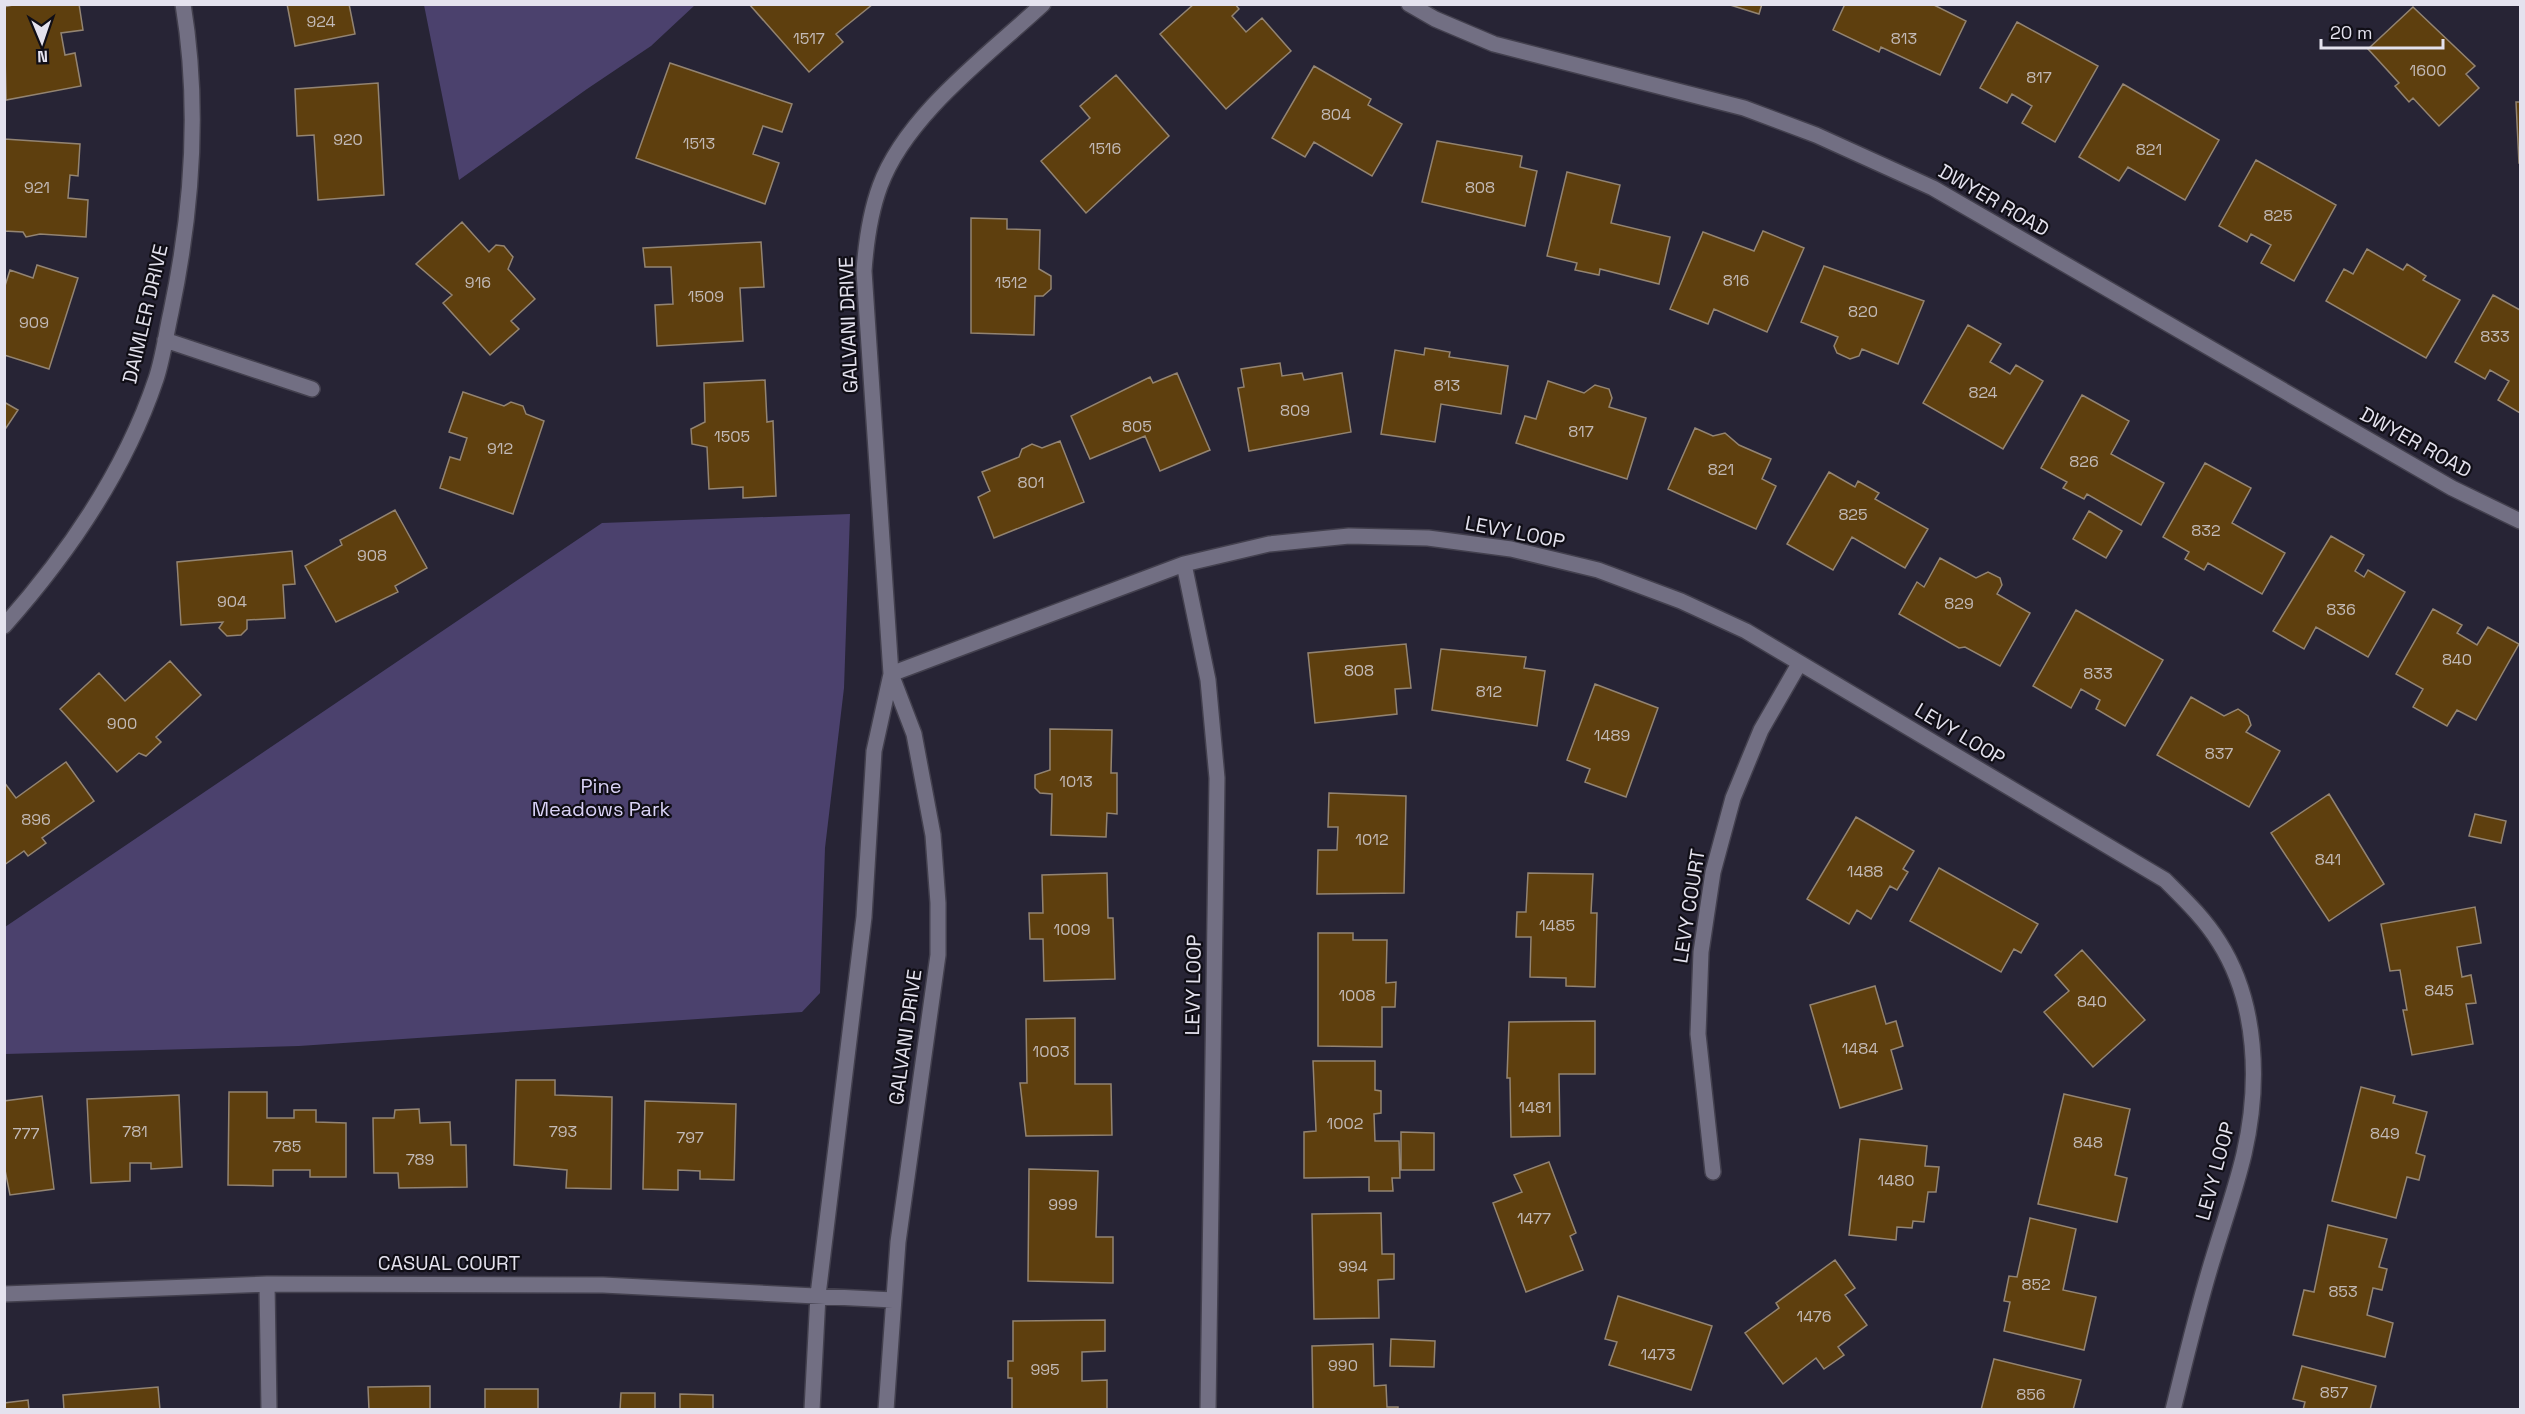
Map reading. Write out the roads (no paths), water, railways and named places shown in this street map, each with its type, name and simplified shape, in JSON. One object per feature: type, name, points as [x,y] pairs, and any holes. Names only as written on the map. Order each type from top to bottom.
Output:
[{"type":"street","name":"DAIMLER DRIVE","points":[[4,626],[42,584],[99,499],[131,438],[156,378],[179,275],[190,187],[192,115],[183,4]]},
{"type":"street","name":"GALVANI DRIVE","points":[[812,1410],[818,1295],[864,917],[874,751],[891,674],[865,282],[866,242],[880,186],[902,142],[925,112],[1043,4]]},
{"type":"street","name":"DWYER ROAD","points":[[1409,4],[1434,19],[1494,44],[1744,108],[1816,135],[1933,188],[2452,488],[2520,521]]},
{"type":"street","points":[[165,340],[312,388]]},
{"type":"street","name":"LEVY LOOP","points":[[891,674],[1184,564],[1269,544],[1348,536],[1428,538],[1511,549],[1598,570],[1681,601],[1746,631],[2166,880],[2199,913],[2220,943],[2237,976],[2249,1021],[2253,1049],[2252,1111],[2244,1155],[2208,1272],[2173,1410]]},
{"type":"street","name":"LEVY LOOP","points":[[1184,564],[1208,680],[1217,778],[1208,1410]]},
{"type":"street","name":"LEVY COURT","points":[[1713,1172],[1698,1034],[1701,952],[1713,872],[1737,788],[1761,730],[1799,664]]},
{"type":"street","name":"GALVANI DRIVE","points":[[886,1410],[900,1231],[938,955],[938,903],[933,835],[914,734],[891,674]]},
{"type":"street","points":[[267,1284],[269,1410]]},
{"type":"street","name":"CASUAL COURT","points":[[4,1294],[267,1284],[603,1285],[893,1300]]},
{"type":"park label","name":"Pine Meadows Park","points":[[601,798]]}]
